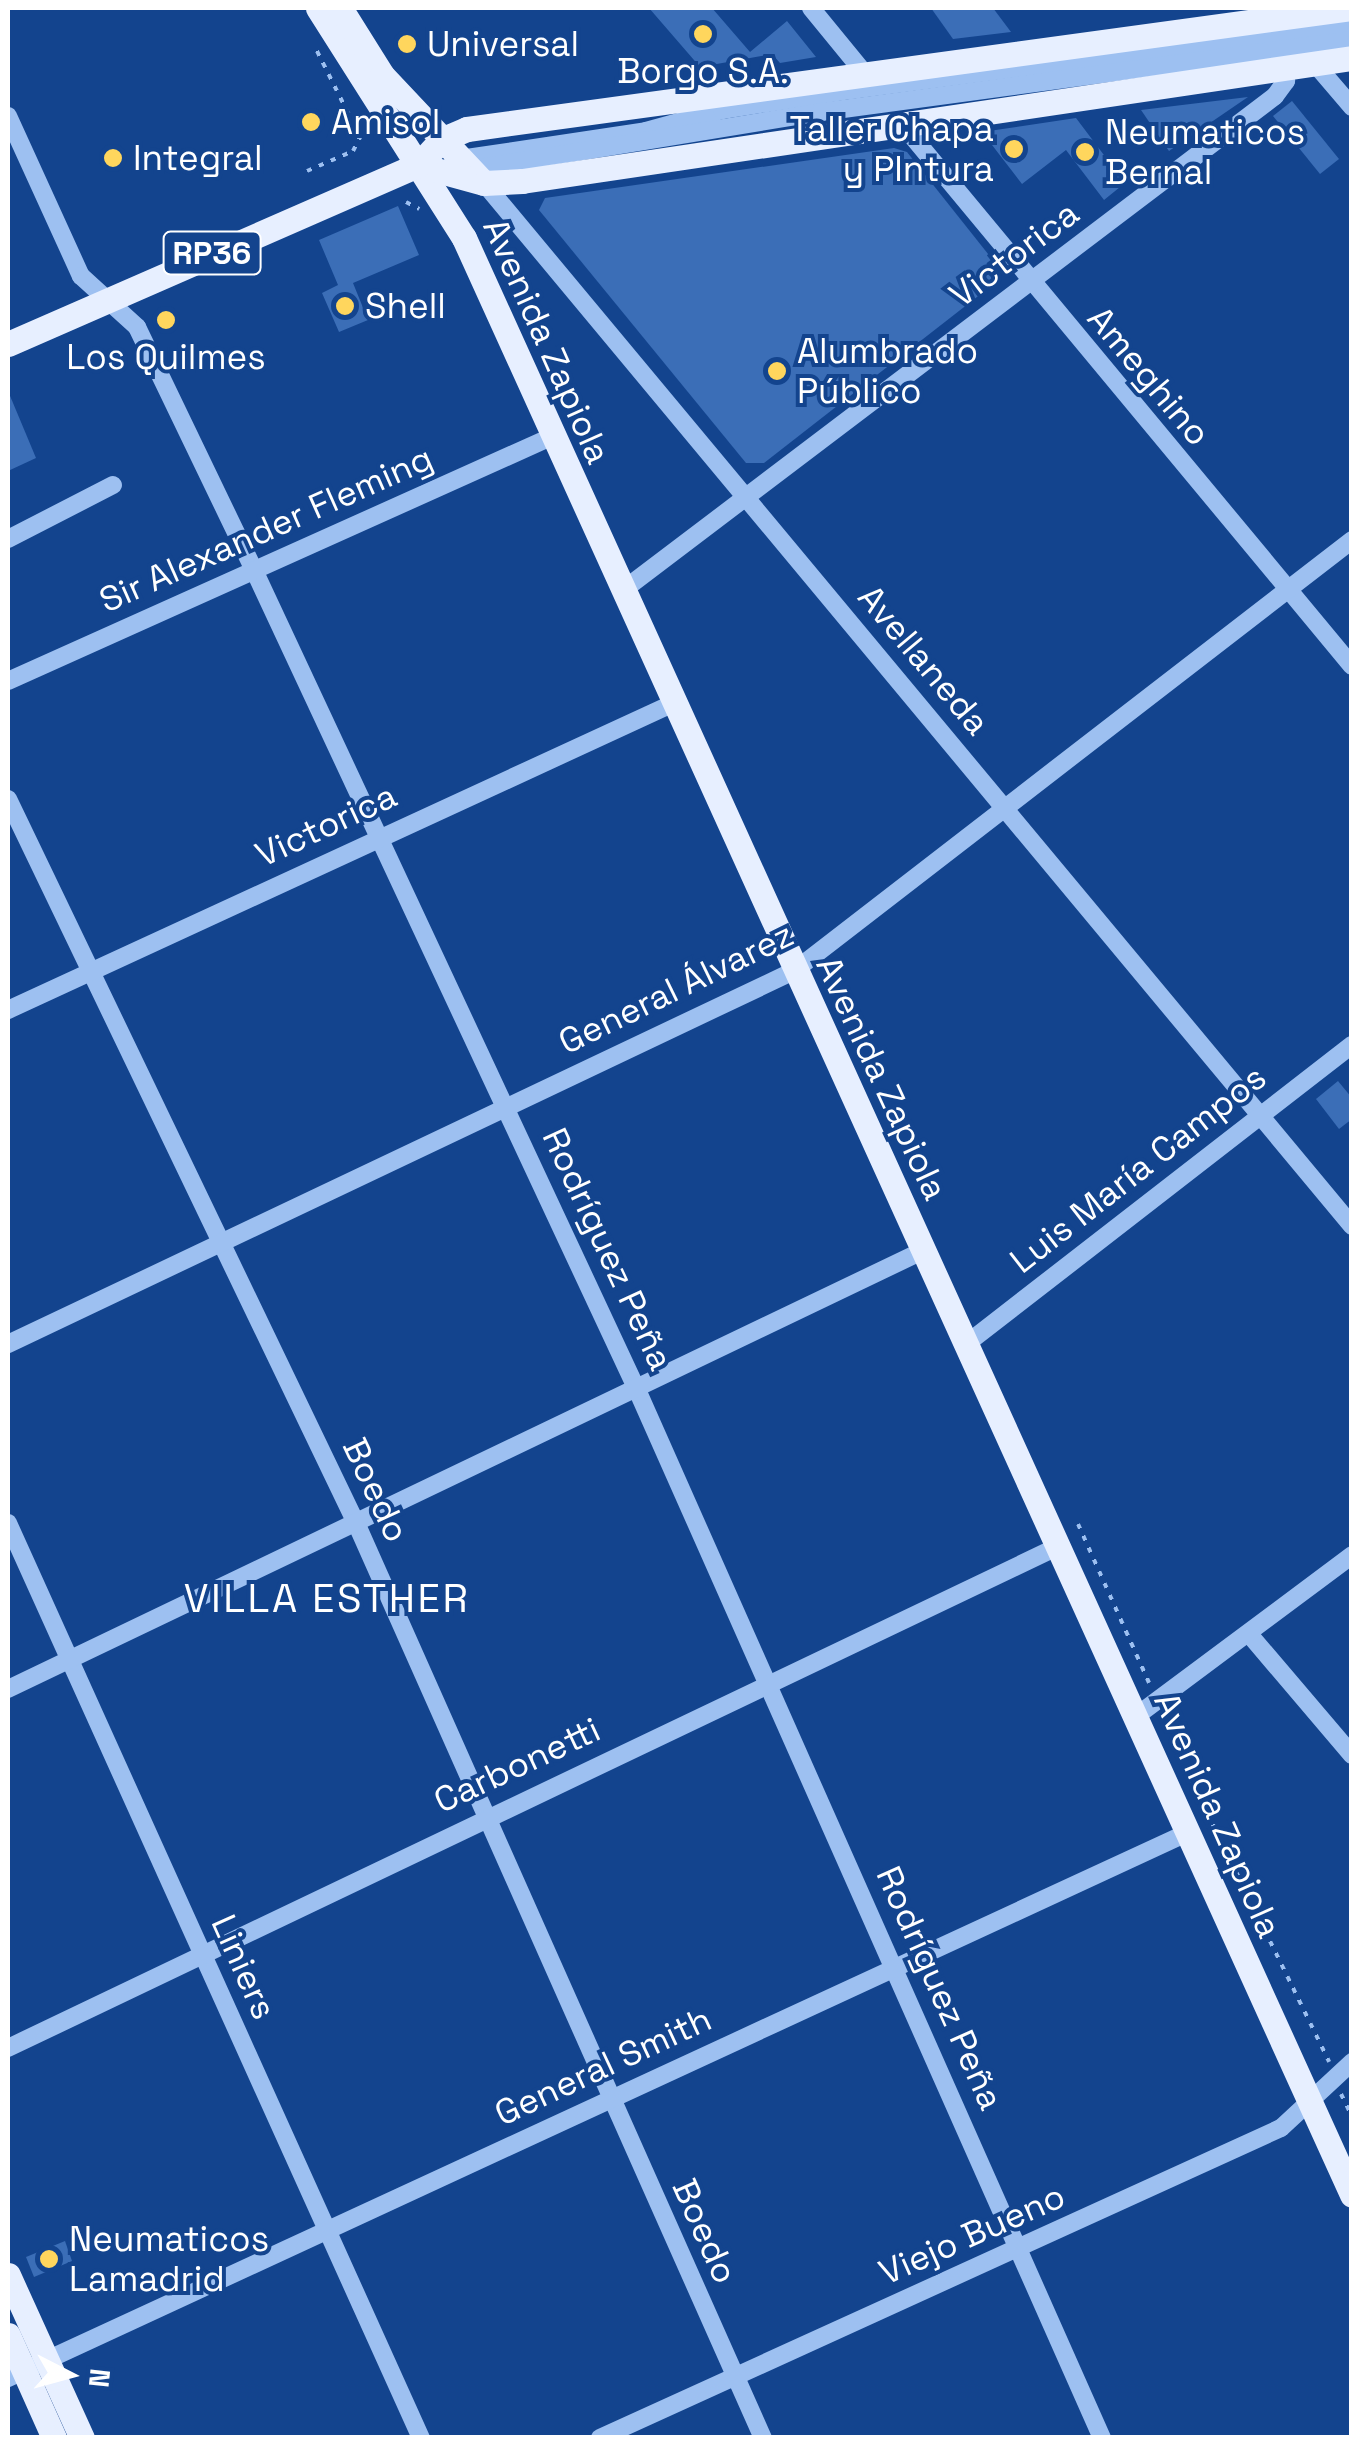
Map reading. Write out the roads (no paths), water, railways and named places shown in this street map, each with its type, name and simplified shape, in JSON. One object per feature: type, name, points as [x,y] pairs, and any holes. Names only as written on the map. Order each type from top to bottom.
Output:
[{"type":"main road","name":"Avenida Zapiola","points":[[318,8],[464,238],[551,437],[1352,2195]]},
{"type":"main road","points":[[340,8],[382,75],[440,140],[476,128],[1350,8]]},
{"type":"main road","points":[[418,165],[472,171],[902,124],[1285,68],[1308,55],[1352,58]]},
{"type":"main road","name":"RP36","points":[[8,344],[418,165],[440,140]]},
{"type":"main road","name":"Avellaneda","points":[[440,140],[472,171]]},
{"type":"main road","points":[[8,2275],[26,2370],[82,2438]]},
{"type":"main road","points":[[8,2335],[54,2438]]},
{"type":"street","points":[[811,8],[865,74]]},
{"type":"street","points":[[472,171],[646,132],[722,110],[1056,62],[1279,18],[1352,24]]},
{"type":"street","points":[[1279,18],[1352,107]]},
{"type":"street","points":[[472,171],[802,115],[1308,55],[1352,40]]},
{"type":"street","points":[[942,64],[1056,62]]},
{"type":"street","name":"Victorica","points":[[622,591],[1275,96],[1286,81],[1285,68]]},
{"type":"street","name":"Rodríguez Peña","points":[[8,116],[74,262],[137,327],[254,570],[638,1392],[1102,2438]]},
{"type":"street","name":"Ameghino","points":[[902,124],[1028,284],[1352,666]]},
{"type":"street","name":"Avellaneda","points":[[472,171],[1352,1226]]},
{"type":"street","name":"Sir Alexander Fleming","points":[[8,682],[551,437]]},
{"type":"street","points":[[8,539],[113,484]]},
{"type":"street","name":"General Álvarez","points":[[8,1344],[222,1239],[794,971],[1352,540]]},
{"type":"street","name":"Victorica","points":[[8,1010],[378,836],[674,703]]},
{"type":"street","name":"Boedo","points":[[8,799],[357,1524],[489,1813],[610,2098],[762,2438]]},
{"type":"street","name":"Luis María Campos","points":[[965,1346],[1352,1045]]},
{"type":"street","points":[[8,1689],[638,1392],[922,1251]]},
{"type":"street","name":"Liniers","points":[[8,1523],[421,2438]]},
{"type":"street","name":"Carbonetti","points":[[8,2048],[489,1813],[1056,1546]]},
{"type":"street","points":[[1135,1717],[1352,1555]]},
{"type":"street","points":[[1250,1634],[1352,1755]]},
{"type":"street","name":"General Smith","points":[[26,2370],[1187,1833]]},
{"type":"street","name":"Viejo Bueno","points":[[600,2438],[1281,2128],[1352,2062]]},
{"type":"place","name":"Borgo S.A.","points":[[703,34]]},
{"type":"place","name":"Universal","points":[[407,44]]},
{"type":"place","name":"Amisol","points":[[311,122]]},
{"type":"place","name":"Taller Chapa y PIntura","points":[[1014,149]]},
{"type":"place","name":"Neumaticos Bernal","points":[[1085,152]]},
{"type":"place","name":"Integral","points":[[113,158]]},
{"type":"place","name":"Shell","points":[[345,306]]},
{"type":"place","name":"Los Quilmes","points":[[166,320]]},
{"type":"place","name":"Alumbrado Público","points":[[777,371]]},
{"type":"place","name":"Neumaticos Lamadrid","points":[[49,2259]]},
{"type":"district","name":"VILLA ESTHER","points":[[327,1599]]}]
